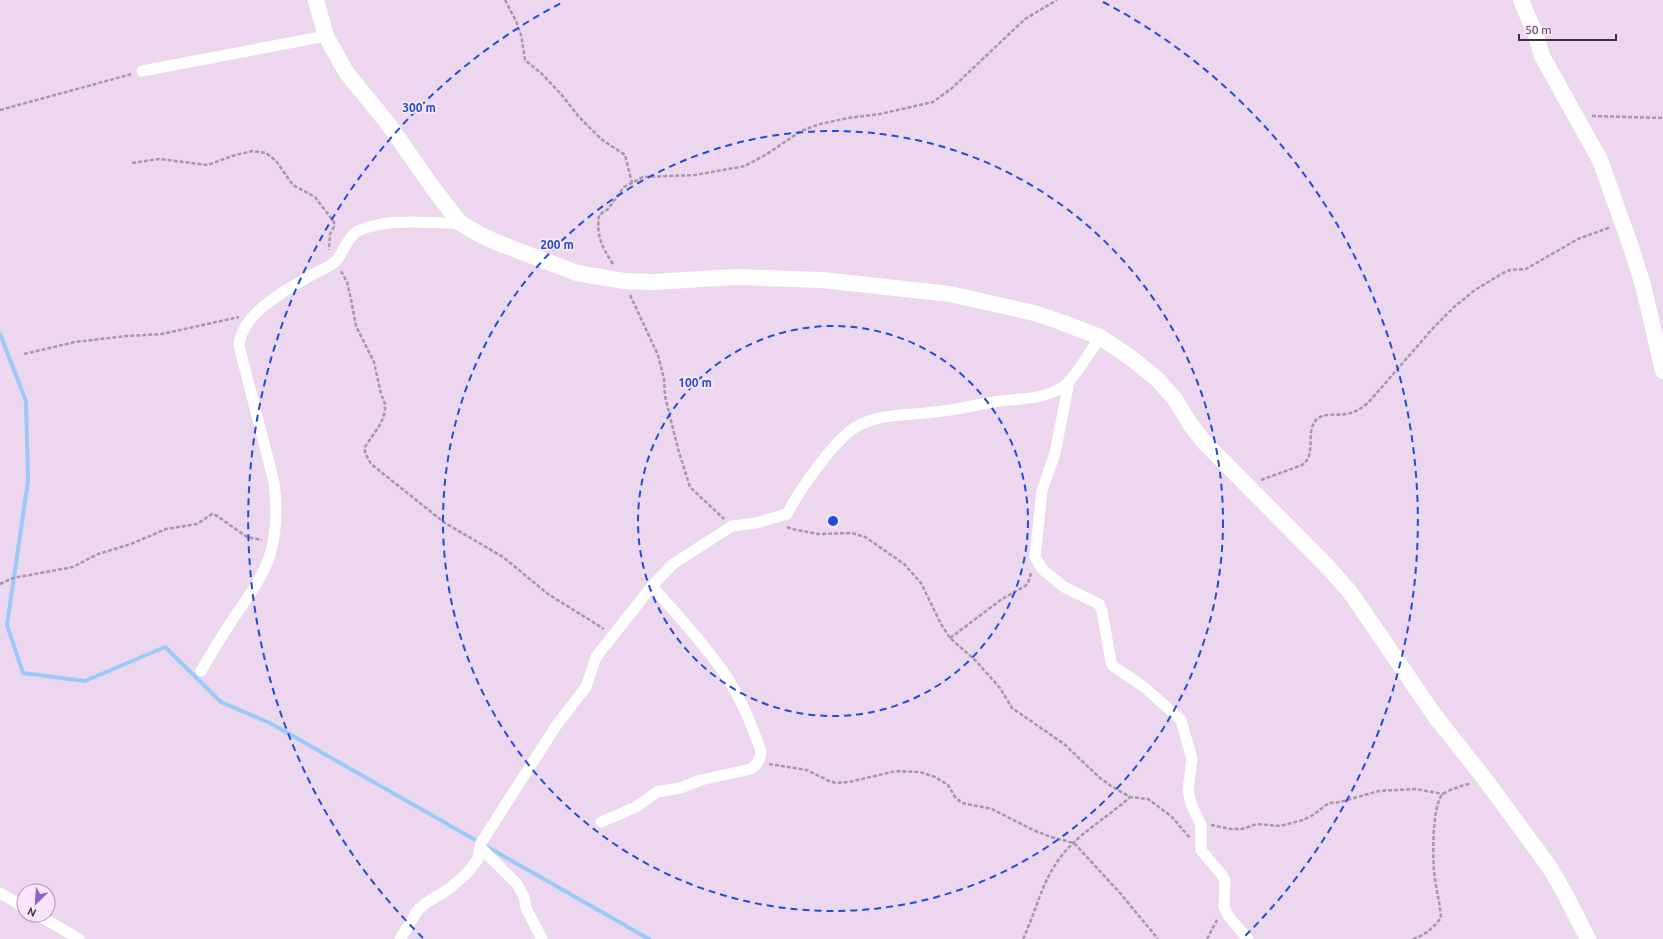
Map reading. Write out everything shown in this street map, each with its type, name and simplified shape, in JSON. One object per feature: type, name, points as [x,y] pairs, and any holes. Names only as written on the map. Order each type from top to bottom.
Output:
[{"type":"street","points":[[316,0],[326,36],[346,72],[389,125],[460,224]]},
{"type":"street","points":[[1520,0],[1536,36],[1542,56],[1600,160],[1643,284],[1663,371]]},
{"type":"street","points":[[142,71],[326,36]]},
{"type":"street","points":[[201,671],[261,576],[270,555],[275,531],[276,502],[274,482],[239,346],[240,337],[257,312],[291,288],[335,262],[358,230],[389,222],[460,224],[498,243],[577,273],[624,281],[654,282],[735,277],[822,280],[950,294],[1009,306],[1058,321],[1100,337],[1130,357],[1157,379],[1175,399],[1190,424],[1204,442],[1327,566],[1350,592],[1435,716],[1484,778],[1548,865],[1564,892],[1588,939]]},
{"type":"street","points":[[400,939],[418,910],[426,903],[449,889],[467,873],[478,859],[480,847],[556,726],[586,687],[596,656],[652,586],[673,564],[732,526],[756,524],[774,520],[787,514],[801,491],[838,442],[856,426],[875,418],[942,412],[992,402],[1039,396],[1059,390],[1069,382],[1100,337]]},
{"type":"street","points":[[1069,382],[1055,453],[1042,491],[1035,557],[1042,569],[1064,587],[1099,604],[1113,666],[1144,687],[1181,720],[1192,759],[1188,790],[1191,804],[1201,825],[1201,850],[1222,875],[1225,881],[1224,907],[1229,917],[1248,939]]},
{"type":"street","points":[[601,822],[636,807],[657,792],[666,789],[680,788],[701,780],[751,770],[759,761],[761,751],[747,714],[725,674],[694,634],[652,586]]},
{"type":"street","points":[[480,847],[517,884],[524,897],[526,908],[542,939]]},
{"type":"street","points":[[0,893],[16,902]]},
{"type":"street","points":[[52,923],[79,939]]},
{"type":"path","points":[[505,0],[516,20],[521,36],[524,60],[542,74],[561,94],[578,117],[601,139],[625,155],[632,183]]},
{"type":"path","points":[[732,526],[690,487],[678,449],[665,396],[664,379],[658,355],[624,281],[602,248],[597,226],[599,215],[608,209],[624,187],[643,176],[695,175],[745,166],[767,154],[801,131],[848,118],[880,114],[933,102],[941,98],[1025,19],[1057,0]]},
{"type":"path","points":[[0,110],[142,71]]},
{"type":"path","points":[[1576,116],[1663,118]]},
{"type":"path","points":[[132,163],[159,160],[208,165],[252,150],[266,153],[276,161],[293,185],[316,197],[334,222],[334,227],[330,234],[328,246],[329,253],[324,268]]},
{"type":"path","points":[[1246,485],[1307,462],[1310,457],[1311,429],[1318,418],[1355,412],[1368,403],[1434,327],[1454,307],[1475,290],[1510,270],[1526,269],[1578,239],[1623,223]]},
{"type":"path","points":[[335,262],[347,282],[356,326],[374,362],[381,394],[385,404],[385,412],[381,423],[365,447],[365,453],[371,464],[445,523],[503,557],[548,594],[614,635]]},
{"type":"path","points":[[24,354],[85,341],[162,334],[204,326],[257,312]]},
{"type":"path","points":[[0,584],[14,578],[73,567],[98,554],[131,544],[166,529],[197,524],[212,514],[247,537],[273,541]]},
{"type":"path","points":[[774,520],[792,529],[800,531],[818,534],[852,533],[865,537],[880,546],[905,566],[921,583],[941,624],[950,638],[975,660],[1000,688],[1012,708],[1064,744],[1100,778],[1130,797],[1148,799],[1171,816],[1201,850]]},
{"type":"path","points":[[950,638],[1002,599],[1025,586],[1028,583],[1035,557]]},
{"type":"path","points":[[759,761],[807,770],[829,781],[836,782],[850,782],[888,772],[920,772],[942,780],[948,785],[955,797],[962,803],[992,809],[1045,835],[1074,843],[1120,893],[1158,939]]},
{"type":"path","points":[[1201,825],[1230,829],[1242,829],[1257,824],[1280,826],[1303,820],[1313,815],[1329,803],[1340,802],[1378,790],[1416,789],[1443,794],[1484,778]]},
{"type":"path","points":[[1413,939],[1422,936],[1435,926],[1441,918],[1440,900],[1434,878],[1433,854],[1437,803],[1443,794]]},
{"type":"path","points":[[1023,939],[1032,922],[1041,892],[1057,862],[1084,832],[1113,812],[1130,797]]},
{"type":"path","points":[[1207,939],[1224,907]]},
{"type":"waterway","points":[[0,334],[26,401],[28,481],[7,625],[23,673],[85,681],[165,647],[221,702],[270,723],[649,939]]}]
